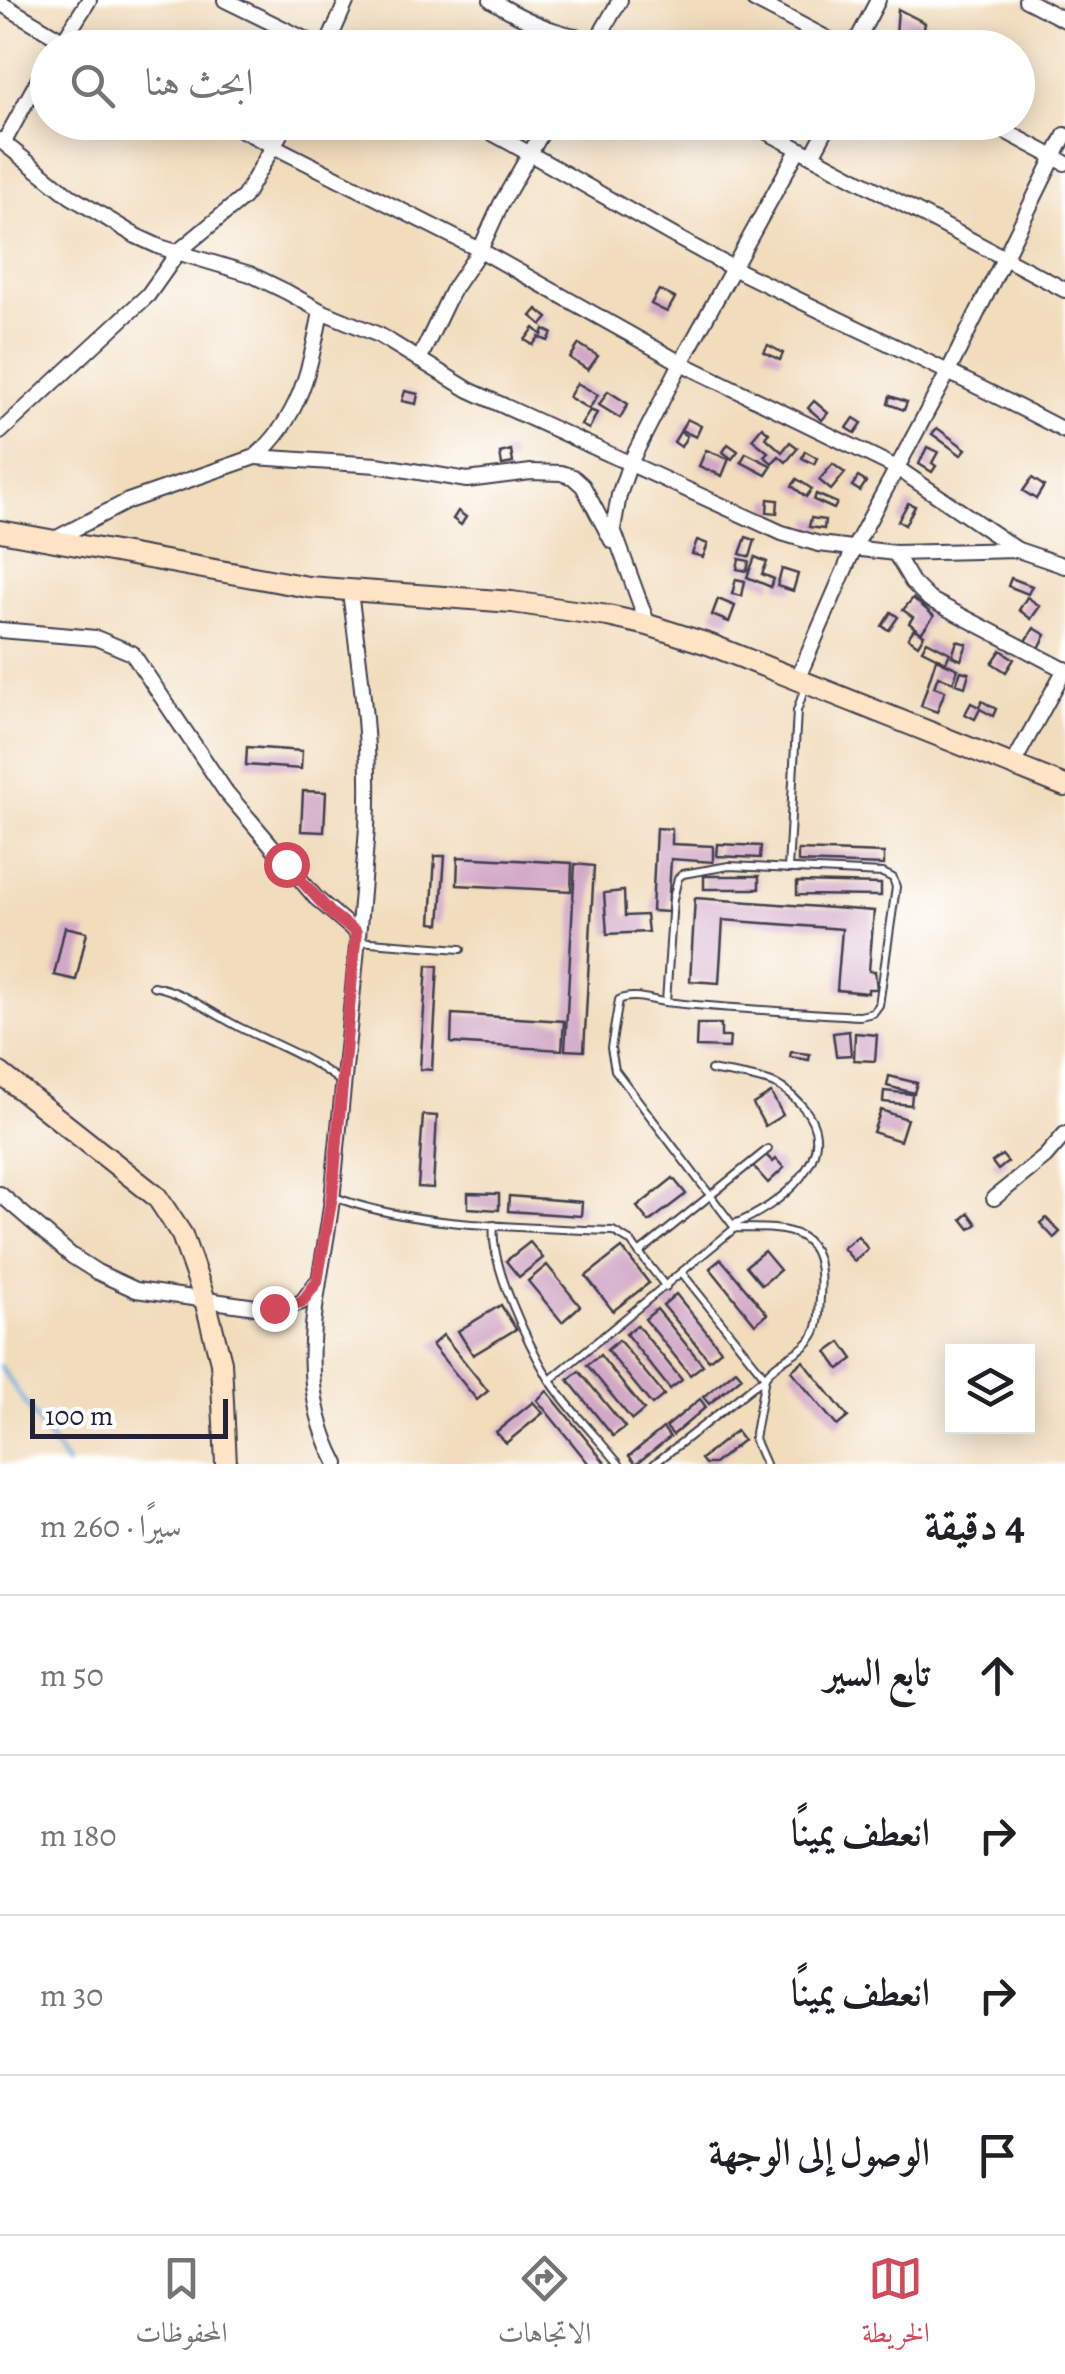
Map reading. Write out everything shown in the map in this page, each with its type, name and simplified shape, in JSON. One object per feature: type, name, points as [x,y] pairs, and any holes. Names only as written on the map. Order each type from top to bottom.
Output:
[{"type":"main road","points":[[0,531],[230,575],[350,592],[512,602],[648,625],[711,645],[1065,786]]},
{"type":"main road","points":[[0,1073],[157,1197],[182,1235],[221,1362],[226,1464]]},
{"type":"street","points":[[74,30],[88,0]]},
{"type":"street","points":[[226,0],[287,30]]},
{"type":"street","points":[[333,30],[347,0]]},
{"type":"street","points":[[491,0],[554,30]]},
{"type":"street","points":[[606,30],[620,0]]},
{"type":"street","points":[[754,0],[811,30]]},
{"type":"street","points":[[862,30],[878,0]]},
{"type":"street","points":[[1026,0],[1065,20]]},
{"type":"street","points":[[0,3],[41,30]]},
{"type":"street","points":[[30,93],[2,141],[98,216],[160,247],[250,274],[321,312],[379,335],[469,390],[782,533],[818,544],[896,553],[1018,550]]},
{"type":"street","points":[[802,682],[854,548],[1059,160],[1065,135]]},
{"type":"street","points":[[261,140],[480,250],[681,363],[897,468],[1018,550],[1065,566]]},
{"type":"street","points":[[0,432],[148,295],[179,251],[244,197],[278,140]]},
{"type":"street","points":[[505,140],[735,268],[949,370],[1065,431]]},
{"type":"street","points":[[419,360],[452,290],[480,250],[538,140]]},
{"type":"street","points":[[781,140],[1065,290]]},
{"type":"street","points":[[648,625],[613,529],[630,463],[735,268],[815,140]]},
{"type":"street","points":[[1022,140],[1059,160]]},
{"type":"street","points":[[255,456],[276,436],[302,392],[321,312]]},
{"type":"street","points":[[51,541],[143,495],[255,456],[377,466],[467,480],[532,472],[561,473],[583,486],[618,550]]},
{"type":"street","points":[[896,553],[912,582],[929,600],[1065,669],[1012,766]]},
{"type":"street","points":[[337,1464],[318,1424],[311,1368],[317,1282],[332,1196],[367,784],[366,734],[350,592]]},
{"type":"street","points":[[0,630],[96,638],[132,653],[226,792],[316,898],[356,937]]},
{"type":"street","points":[[994,1198],[1044,1157],[1065,1134]]},
{"type":"street","points":[[0,1194],[72,1256],[136,1290],[263,1308],[288,1307],[302,1302],[317,1282]]},
{"type":"lane","points":[[788,869],[802,682]]},
{"type":"lane","points":[[654,1464],[811,1340],[822,1272],[814,1246],[800,1234],[735,1226],[623,1083],[613,1064],[611,1048],[619,1000],[627,996],[666,1002],[860,1016],[877,1009],[896,887],[893,878],[882,873],[714,867],[678,878],[666,1002]]},
{"type":"lane","points":[[356,937],[461,949]]},
{"type":"lane","points":[[152,986],[181,994],[242,1028],[291,1049],[342,1082]]},
{"type":"lane","points":[[550,1380],[735,1226],[762,1213],[806,1172],[816,1151],[817,1135],[811,1116],[794,1096],[774,1083],[711,1070]]},
{"type":"lane","points":[[639,1253],[768,1149]]},
{"type":"lane","points":[[332,1196],[389,1213],[494,1225],[614,1231],[622,1234],[666,1286]]},
{"type":"lane","points":[[494,1225],[492,1236],[502,1278],[550,1380],[618,1464]]},
{"type":"lane","points":[[682,1272],[764,1377],[754,1439],[765,1464]]},
{"type":"building","points":[[898,9],[925,23],[924,30],[896,30]]},
{"type":"building","points":[[659,290],[675,298],[667,312],[651,304]]},
{"type":"building","points":[[537,309],[548,318],[542,325],[531,316]]},
{"type":"building","points":[[534,328],[542,335],[544,329],[552,333],[548,341],[539,337],[533,345],[525,340]]},
{"type":"building","points":[[579,344],[598,356],[588,370],[570,358]]},
{"type":"building","points":[[768,345],[783,353],[780,360],[764,352]]},
{"type":"building","points":[[577,383],[598,395],[589,409],[569,397]]},
{"type":"building","points":[[405,391],[418,394],[416,404],[402,401]]},
{"type":"building","points":[[608,391],[628,404],[620,418],[599,405]]},
{"type":"building","points":[[890,396],[907,402],[904,410],[888,404]]},
{"type":"building","points":[[814,401],[828,413],[822,420],[808,408]]},
{"type":"building","points":[[590,410],[597,413],[589,429],[581,425]]},
{"type":"building","points":[[854,418],[862,423],[855,433],[847,428]]},
{"type":"building","points":[[687,419],[701,426],[696,437],[681,430]]},
{"type":"building","points":[[762,427],[769,433],[765,437],[782,452],[790,442],[798,448],[786,462],[779,456],[772,463],[764,456],[768,452],[752,439]]},
{"type":"building","points":[[937,428],[966,449],[961,455],[932,434]]},
{"type":"building","points":[[680,432],[687,436],[681,447],[674,442]]},
{"type":"building","points":[[728,444],[738,451],[732,459],[723,452]]},
{"type":"building","points":[[927,447],[938,452],[932,472],[919,464]]},
{"type":"building","points":[[511,450],[513,463],[502,465],[500,453]]},
{"type":"building","points":[[706,450],[729,459],[722,476],[699,466]]},
{"type":"building","points":[[805,451],[817,458],[814,464],[802,458]]},
{"type":"building","points":[[746,453],[772,466],[766,475],[741,462]]},
{"type":"building","points":[[833,464],[845,473],[831,490],[819,480]]},
{"type":"building","points":[[858,477],[866,482],[860,491],[852,486]]},
{"type":"building","points":[[1032,478],[1044,486],[1036,499],[1023,491]]},
{"type":"building","points":[[797,479],[812,489],[806,497],[792,486]]},
{"type":"building","points":[[816,494],[837,503],[834,509],[814,500]]},
{"type":"building","points":[[768,499],[778,500],[777,513],[767,512]]},
{"type":"building","points":[[908,503],[915,506],[905,525],[898,521]]},
{"type":"building","points":[[458,511],[466,517],[461,525],[453,519]]},
{"type":"building","points":[[811,518],[825,520],[824,529],[809,527]]},
{"type":"building","points":[[746,537],[755,540],[750,557],[740,554]]},
{"type":"building","points":[[697,540],[708,544],[703,557],[692,554]]},
{"type":"building","points":[[755,557],[767,562],[762,574],[774,579],[771,587],[747,577]]},
{"type":"building","points":[[739,559],[749,561],[747,571],[737,569]]},
{"type":"building","points":[[782,569],[798,574],[793,591],[777,586]]},
{"type":"building","points":[[1011,578],[1032,586],[1028,594],[1008,586]]},
{"type":"building","points":[[736,579],[745,581],[742,596],[732,594]]},
{"type":"building","points":[[1027,597],[1040,606],[1031,619],[1019,610]]},
{"type":"building","points":[[913,598],[934,616],[921,633],[909,623],[913,617],[903,610]]},
{"type":"building","points":[[718,599],[735,606],[729,622],[712,615]]},
{"type":"building","points":[[891,612],[898,617],[889,630],[882,626]]},
{"type":"building","points":[[1034,628],[1046,635],[1039,648],[1026,641]]},
{"type":"building","points":[[914,629],[924,635],[918,645],[908,638]]},
{"type":"building","points":[[927,641],[950,653],[946,662],[922,650]]},
{"type":"building","points":[[957,641],[967,644],[961,660],[952,656]]},
{"type":"building","points":[[1001,650],[1014,659],[1006,672],[992,663]]},
{"type":"building","points":[[936,659],[958,669],[953,682],[938,676],[934,687],[945,691],[937,712],[921,706]]},
{"type":"building","points":[[961,671],[969,673],[965,687],[956,684]]},
{"type":"building","points":[[982,701],[996,709],[993,716],[980,709],[975,719],[965,714],[971,703],[979,707]]},
{"type":"building","points":[[247,747],[302,751],[301,769],[246,765]]},
{"type":"building","points":[[303,791],[326,792],[324,832],[301,831]]},
{"type":"building","points":[[656,828],[672,829],[672,844],[713,846],[713,862],[671,859],[668,912],[652,911]]},
{"type":"building","points":[[718,844],[761,846],[760,858],[717,856]]},
{"type":"building","points":[[798,850],[884,853],[884,865],[798,862]]},
{"type":"building","points":[[435,856],[445,856],[440,924],[431,923]]},
{"type":"building","points":[[458,857],[572,863],[571,891],[457,885]]},
{"type":"building","points":[[575,864],[594,866],[584,1051],[565,1050]]},
{"type":"building","points":[[704,876],[759,876],[759,889],[704,889]]},
{"type":"building","points":[[797,882],[881,884],[881,896],[797,895]]},
{"type":"building","points":[[624,891],[625,916],[646,915],[648,932],[607,934],[604,893]]},
{"type":"building","points":[[695,898],[874,911],[869,971],[875,971],[877,989],[868,989],[868,993],[837,990],[842,929],[723,920],[719,983],[690,981]]},
{"type":"building","points":[[65,927],[87,932],[76,980],[54,975]]},
{"type":"building","points":[[427,965],[438,966],[432,1070],[420,1069]]},
{"type":"building","points":[[452,1014],[564,1021],[562,1050],[451,1043]]},
{"type":"building","points":[[697,1024],[721,1024],[721,1037],[730,1037],[729,1048],[696,1047]]},
{"type":"building","points":[[849,1031],[851,1055],[836,1056],[833,1033]]},
{"type":"building","points":[[855,1033],[877,1035],[875,1061],[854,1060]]},
{"type":"building","points":[[791,1052],[810,1054],[809,1060],[790,1057]]},
{"type":"building","points":[[889,1076],[917,1083],[914,1093],[887,1086]]},
{"type":"building","points":[[884,1091],[912,1094],[911,1105],[883,1102]]},
{"type":"building","points":[[771,1093],[783,1115],[765,1126],[753,1104]]},
{"type":"building","points":[[881,1110],[907,1119],[900,1141],[873,1132]]},
{"type":"building","points":[[423,1115],[437,1116],[433,1188],[418,1187]]},
{"type":"building","points":[[766,1155],[784,1168],[768,1183],[753,1166]]},
{"type":"building","points":[[1002,1155],[1008,1162],[998,1170],[992,1162]]},
{"type":"building","points":[[673,1178],[686,1194],[649,1222],[637,1207]]},
{"type":"building","points":[[468,1193],[499,1194],[499,1210],[468,1208]]},
{"type":"building","points":[[509,1196],[582,1202],[581,1216],[508,1211]]},
{"type":"building","points":[[969,1213],[977,1224],[970,1229],[962,1219]]},
{"type":"building","points":[[1046,1218],[1060,1232],[1054,1238],[1040,1223]]},
{"type":"building","points":[[858,1236],[868,1249],[854,1261],[843,1248]]},
{"type":"building","points":[[530,1242],[543,1258],[519,1277],[506,1261]]},
{"type":"building","points":[[622,1248],[649,1283],[613,1311],[586,1276]]},
{"type":"building","points":[[764,1251],[780,1270],[762,1285],[746,1266]]},
{"type":"building","points":[[721,1259],[767,1314],[755,1324],[710,1268]]},
{"type":"building","points":[[547,1265],[580,1306],[562,1322],[528,1281]]},
{"type":"building","points":[[676,1294],[721,1350],[709,1360],[663,1305]]},
{"type":"building","points":[[501,1305],[516,1329],[473,1355],[458,1331]]},
{"type":"building","points":[[657,1309],[703,1365],[690,1375],[645,1319]]},
{"type":"building","points":[[637,1325],[682,1380],[670,1389],[626,1334]]},
{"type":"building","points":[[443,1335],[488,1391],[477,1400],[432,1345]]},
{"type":"building","points":[[619,1340],[664,1395],[652,1405],[607,1350]]},
{"type":"building","points":[[841,1342],[853,1359],[839,1369],[827,1352]]},
{"type":"building","points":[[600,1355],[644,1410],[632,1420],[587,1365]]},
{"type":"building","points":[[803,1361],[848,1417],[837,1426],[791,1371]]},
{"type":"building","points":[[736,1370],[742,1377],[709,1404],[703,1397]]},
{"type":"building","points":[[579,1371],[625,1427],[613,1436],[568,1380]]},
{"type":"building","points":[[547,1391],[606,1464],[589,1464],[537,1400]]},
{"type":"building","points":[[700,1399],[706,1407],[673,1435],[666,1427]]},
{"type":"building","points":[[533,1402],[543,1413],[506,1443],[496,1432]]},
{"type":"building","points":[[663,1428],[670,1437],[636,1464],[629,1456]]},
{"type":"building","points":[[736,1431],[743,1440],[714,1464],[705,1464],[701,1459]]},
{"type":"waterway","points":[[0,1366],[67,1464]]},
{"type":"route","points":[[274,1308],[302,1302],[317,1282],[332,1196],[356,932],[332,914],[286,864]]}]
